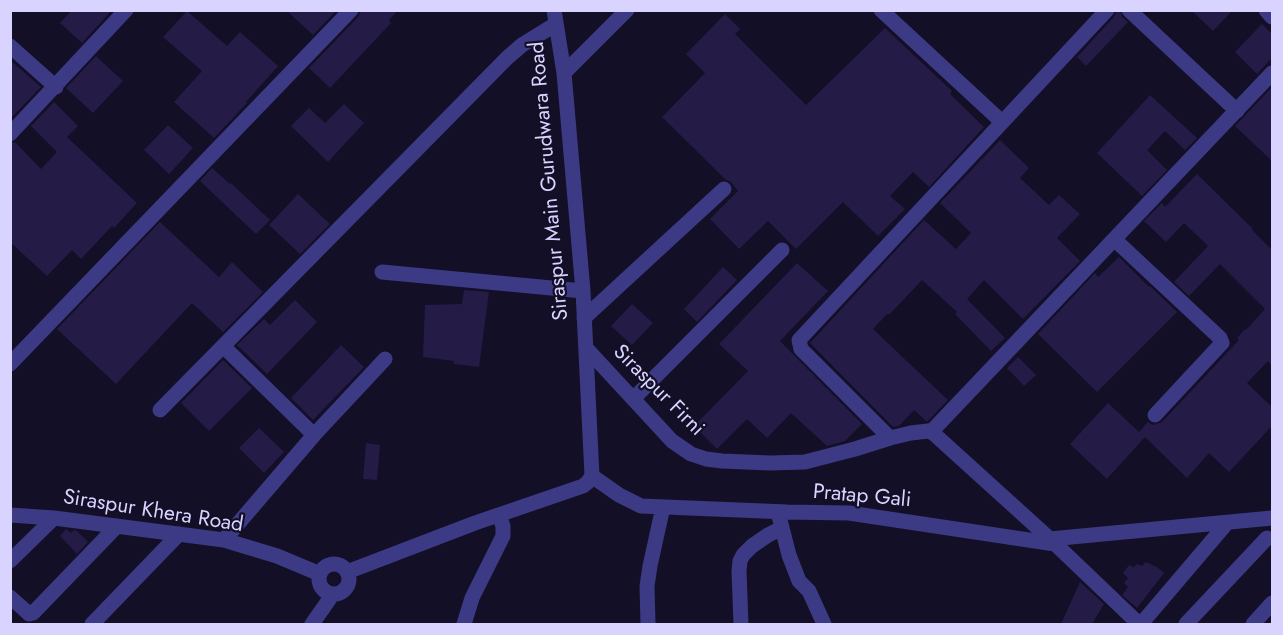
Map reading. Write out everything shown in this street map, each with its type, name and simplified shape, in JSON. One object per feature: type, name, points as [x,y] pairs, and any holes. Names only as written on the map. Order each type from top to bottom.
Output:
[{"type":"street","points":[[10,134],[126,10]]},
{"type":"street","points":[[10,364],[351,10]]},
{"type":"street","points":[[564,73],[627,10]]},
{"type":"street","points":[[881,10],[1002,122]]},
{"type":"street","points":[[890,438],[801,349],[799,340],[1107,10]]},
{"type":"street","points":[[1129,10],[1237,111]]},
{"type":"street","points":[[1266,10],[1272,17]]},
{"type":"street","points":[[160,410],[507,58],[555,17]]},
{"type":"street","name":"Siraspur Main Gurudwara Road","points":[[555,17],[564,73],[583,291],[585,348]]},
{"type":"street","points":[[10,46],[56,87]]},
{"type":"street","points":[[1227,523],[1140,624],[936,434],[931,432],[1272,73]]},
{"type":"street","points":[[584,318],[724,189]]},
{"type":"street","points":[[1114,239],[1220,338],[1222,343],[1155,415]]},
{"type":"street","points":[[633,399],[782,250]]},
{"type":"street","points":[[382,272],[583,291]]},
{"type":"street","points":[[223,346],[314,435]]},
{"type":"street","name":"Siraspur Firni","points":[[585,348],[679,447],[692,454],[722,461],[805,462],[911,433],[931,432]]},
{"type":"street","name":"Siraspur Firni","points":[[585,348],[592,476]]},
{"type":"street","points":[[224,540],[314,435],[385,359]]},
{"type":"street","points":[[347,572],[475,523],[583,486],[592,476]]},
{"type":"street","name":"Pratap Gali","points":[[592,476],[630,501],[642,506],[849,513],[1052,542]]},
{"type":"street","points":[[648,624],[649,576],[663,507]]},
{"type":"street","points":[[778,512],[789,555],[799,581],[809,591],[824,624]]},
{"type":"street","name":"Siraspur Khera Road","points":[[10,514],[224,540],[277,556],[320,574]]},
{"type":"street","points":[[464,624],[472,598],[503,536],[503,526],[499,515]]},
{"type":"street","points":[[10,561],[54,518]]},
{"type":"street","points":[[1052,542],[1074,537],[1272,518]]},
{"type":"street","points":[[1186,624],[1270,541],[1252,521]]},
{"type":"street","points":[[13,604],[29,614],[33,613],[117,526]]},
{"type":"street","points":[[741,624],[740,561],[752,546],[782,528]]},
{"type":"street","points":[[92,624],[179,534]]},
{"type":"street","points":[[312,624],[333,594],[343,591],[348,583],[347,572],[344,568],[333,564],[323,569],[320,574],[320,585],[333,594]]},
{"type":"street","points":[[1253,624],[1272,603]]},
{"type":"building","points":[[72,10],[112,10],[82,43],[60,23]]},
{"type":"building","points":[[286,10],[337,10],[313,35]]},
{"type":"building","points":[[361,10],[398,10],[389,20],[391,23],[330,88],[309,68],[358,17]]},
{"type":"building","points":[[1117,10],[1120,10],[1122,17],[1128,22],[1086,66],[1077,57],[1114,17]]},
{"type":"building","points":[[1191,10],[1233,10],[1213,31]]},
{"type":"building","points":[[187,11],[227,46],[240,32],[278,66],[214,138],[174,102],[202,71],[163,37]]},
{"type":"building","points":[[725,14],[740,29],[735,34],[806,105],[885,28],[952,91],[950,94],[984,127],[929,187],[913,172],[890,196],[905,209],[878,236],[843,202],[796,249],[768,221],[739,249],[710,219],[738,191],[662,117],[705,73],[686,54]]},
{"type":"building","points":[[1262,24],[1272,34],[1272,58],[1257,74],[1235,52]]},
{"type":"building","points":[[96,56],[123,81],[93,113],[66,88]]},
{"type":"building","points":[[10,60],[41,87],[10,119]]},
{"type":"building","points":[[1272,87],[1272,161],[1235,126]]},
{"type":"building","points":[[1150,95],[1197,138],[1185,150],[1165,131],[1147,150],[1167,170],[1142,196],[1097,153]]},
{"type":"building","points":[[54,102],[78,126],[67,137],[137,203],[81,259],[72,250],[47,276],[10,242],[10,143],[15,142],[41,169],[57,152],[31,126]]},
{"type":"building","points":[[344,104],[364,123],[328,162],[291,126],[309,108],[325,123]]},
{"type":"building","points":[[168,125],[193,148],[169,174],[144,150]]},
{"type":"building","points":[[1000,140],[1029,168],[1020,178],[1049,205],[1059,195],[1080,214],[1057,238],[1080,261],[1023,319],[984,280],[967,299],[1005,338],[991,351],[955,314],[957,312],[922,280],[873,329],[948,400],[928,421],[914,410],[899,426],[893,427],[810,343],[924,220],[956,249],[971,233],[940,203]]},
{"type":"building","points":[[212,168],[270,220],[256,234],[200,181]]},
{"type":"building","points":[[1197,174],[1272,250],[1272,366],[1268,361],[1247,383],[1272,407],[1272,426],[1229,472],[1209,453],[1187,478],[1145,437],[1107,479],[1070,444],[1108,403],[1139,432],[1148,422],[1153,425],[1162,422],[1265,309],[1220,264],[1189,296],[1174,282],[1208,246],[1184,223],[1166,242],[1144,221],[1162,203],[1165,207]]},
{"type":"building","points":[[298,194],[330,224],[300,254],[269,225]]},
{"type":"building","points":[[160,222],[219,277],[232,262],[263,292],[223,332],[192,303],[116,384],[57,329]]},
{"type":"building","points":[[1119,257],[1177,312],[1097,392],[1038,334],[1095,273],[1098,277]]},
{"type":"building","points":[[797,263],[828,291],[780,341],[862,424],[845,441],[827,446],[791,413],[767,438],[747,419],[717,449],[694,426],[748,371],[719,344]]},
{"type":"building","points":[[723,267],[737,280],[697,322],[684,309]]},
{"type":"building","points":[[464,290],[489,292],[479,367],[423,357],[425,305],[462,304]]},
{"type":"building","points":[[295,300],[317,322],[267,374],[237,345],[264,319],[270,325]]},
{"type":"building","points":[[632,304],[653,323],[632,345],[611,326]]},
{"type":"building","points":[[341,345],[364,367],[313,420],[291,398]]},
{"type":"building","points":[[1018,357],[1036,375],[1024,386],[1007,368]]},
{"type":"building","points":[[223,360],[252,388],[209,431],[181,403]]},
{"type":"building","points":[[259,428],[284,452],[264,473],[239,448]]},
{"type":"building","points":[[366,443],[380,445],[377,480],[363,479]]},
{"type":"building","points":[[66,529],[71,533],[74,530],[77,531],[88,542],[77,554],[60,536]]},
{"type":"building","points":[[1146,562],[1164,573],[1137,608],[1122,595],[1128,587],[1124,583],[1128,578],[1123,573],[1129,565],[1142,566]]},
{"type":"building","points":[[1080,582],[1104,604],[1092,624],[1061,624]]}]
